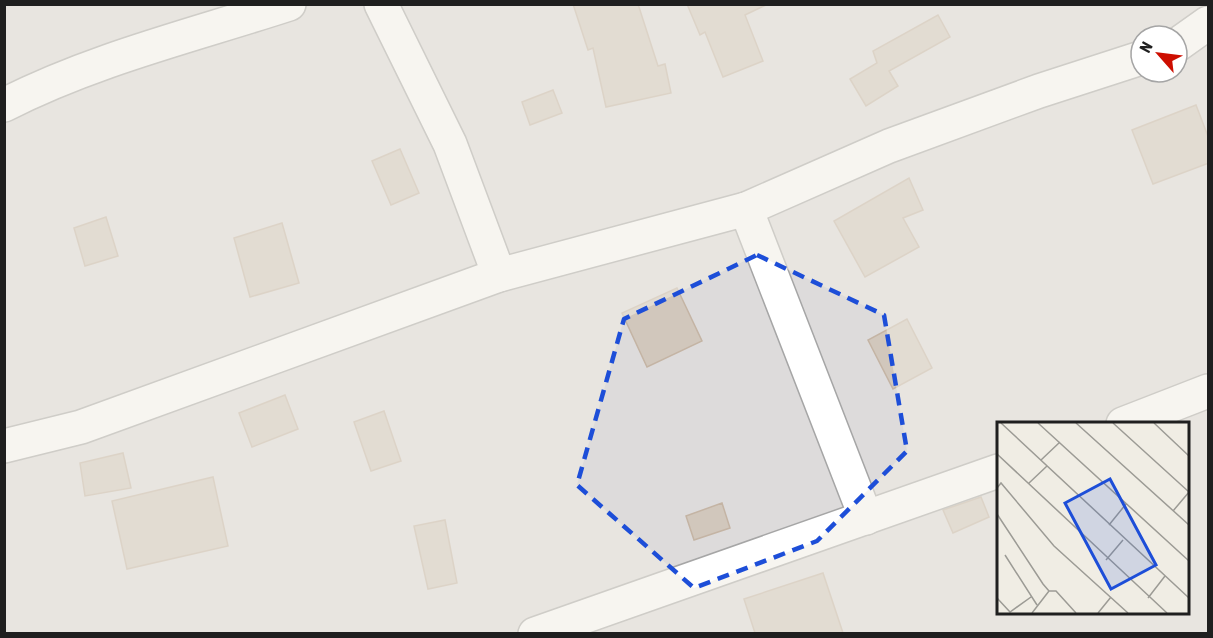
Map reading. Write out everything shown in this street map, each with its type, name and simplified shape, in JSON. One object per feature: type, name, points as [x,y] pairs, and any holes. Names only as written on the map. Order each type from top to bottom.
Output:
[{"type":"street","points":[[4,105],[42,85],[289,4]]},
{"type":"street","points":[[381,4],[450,144],[499,275]]},
{"type":"street","points":[[1189,37],[1209,23]]},
{"type":"street","points":[[4,446],[81,427],[499,275],[746,209],[889,146],[1039,91],[1129,62]]},
{"type":"street","points":[[746,209],[866,518]]},
{"type":"street","points":[[1126,422],[1209,391]]},
{"type":"street","points":[[535,633],[997,472]]},
{"type":"highlighted area","points":[[757,255],[884,315],[907,451],[817,541],[694,588],[577,485],[624,319]]},
{"type":"shaded area","points":[[5,5],[1208,5],[1208,633],[5,633]]},
{"type":"building","points":[[573,4],[638,4],[658,66],[665,64],[671,93],[606,107],[593,48],[588,50]]},
{"type":"building","points":[[687,4],[768,4],[745,15],[763,61],[723,77],[705,32],[700,35]]},
{"type":"building","points":[[938,15],[950,37],[889,71],[898,86],[866,106],[850,79],[877,63],[873,51]]},
{"type":"building","points":[[553,90],[562,113],[530,125],[522,102]]},
{"type":"building","points":[[1196,105],[1209,139],[1209,163],[1153,184],[1132,130]]},
{"type":"building","points":[[400,149],[419,193],[391,205],[372,161]]},
{"type":"building","points":[[909,178],[923,210],[903,218],[919,247],[865,277],[834,221]]},
{"type":"building","points":[[106,217],[118,256],[85,266],[74,228]]},
{"type":"building","points":[[282,223],[299,283],[250,297],[234,238]]},
{"type":"building","points":[[677,288],[702,341],[647,367],[622,313]]},
{"type":"building","points":[[907,319],[932,368],[893,389],[868,340]]},
{"type":"building","points":[[285,395],[298,429],[252,447],[239,413]]},
{"type":"building","points":[[384,411],[401,461],[371,471],[354,422]]},
{"type":"building","points":[[123,453],[131,488],[85,496],[80,463]]},
{"type":"building","points":[[213,477],[228,546],[127,569],[112,501]]},
{"type":"building","points":[[981,497],[989,517],[953,533],[943,510]]},
{"type":"building","points":[[722,503],[730,528],[694,540],[686,516]]},
{"type":"building","points":[[445,520],[457,583],[428,589],[414,526]]},
{"type":"building","points":[[823,573],[843,633],[755,633],[744,599]]}]
